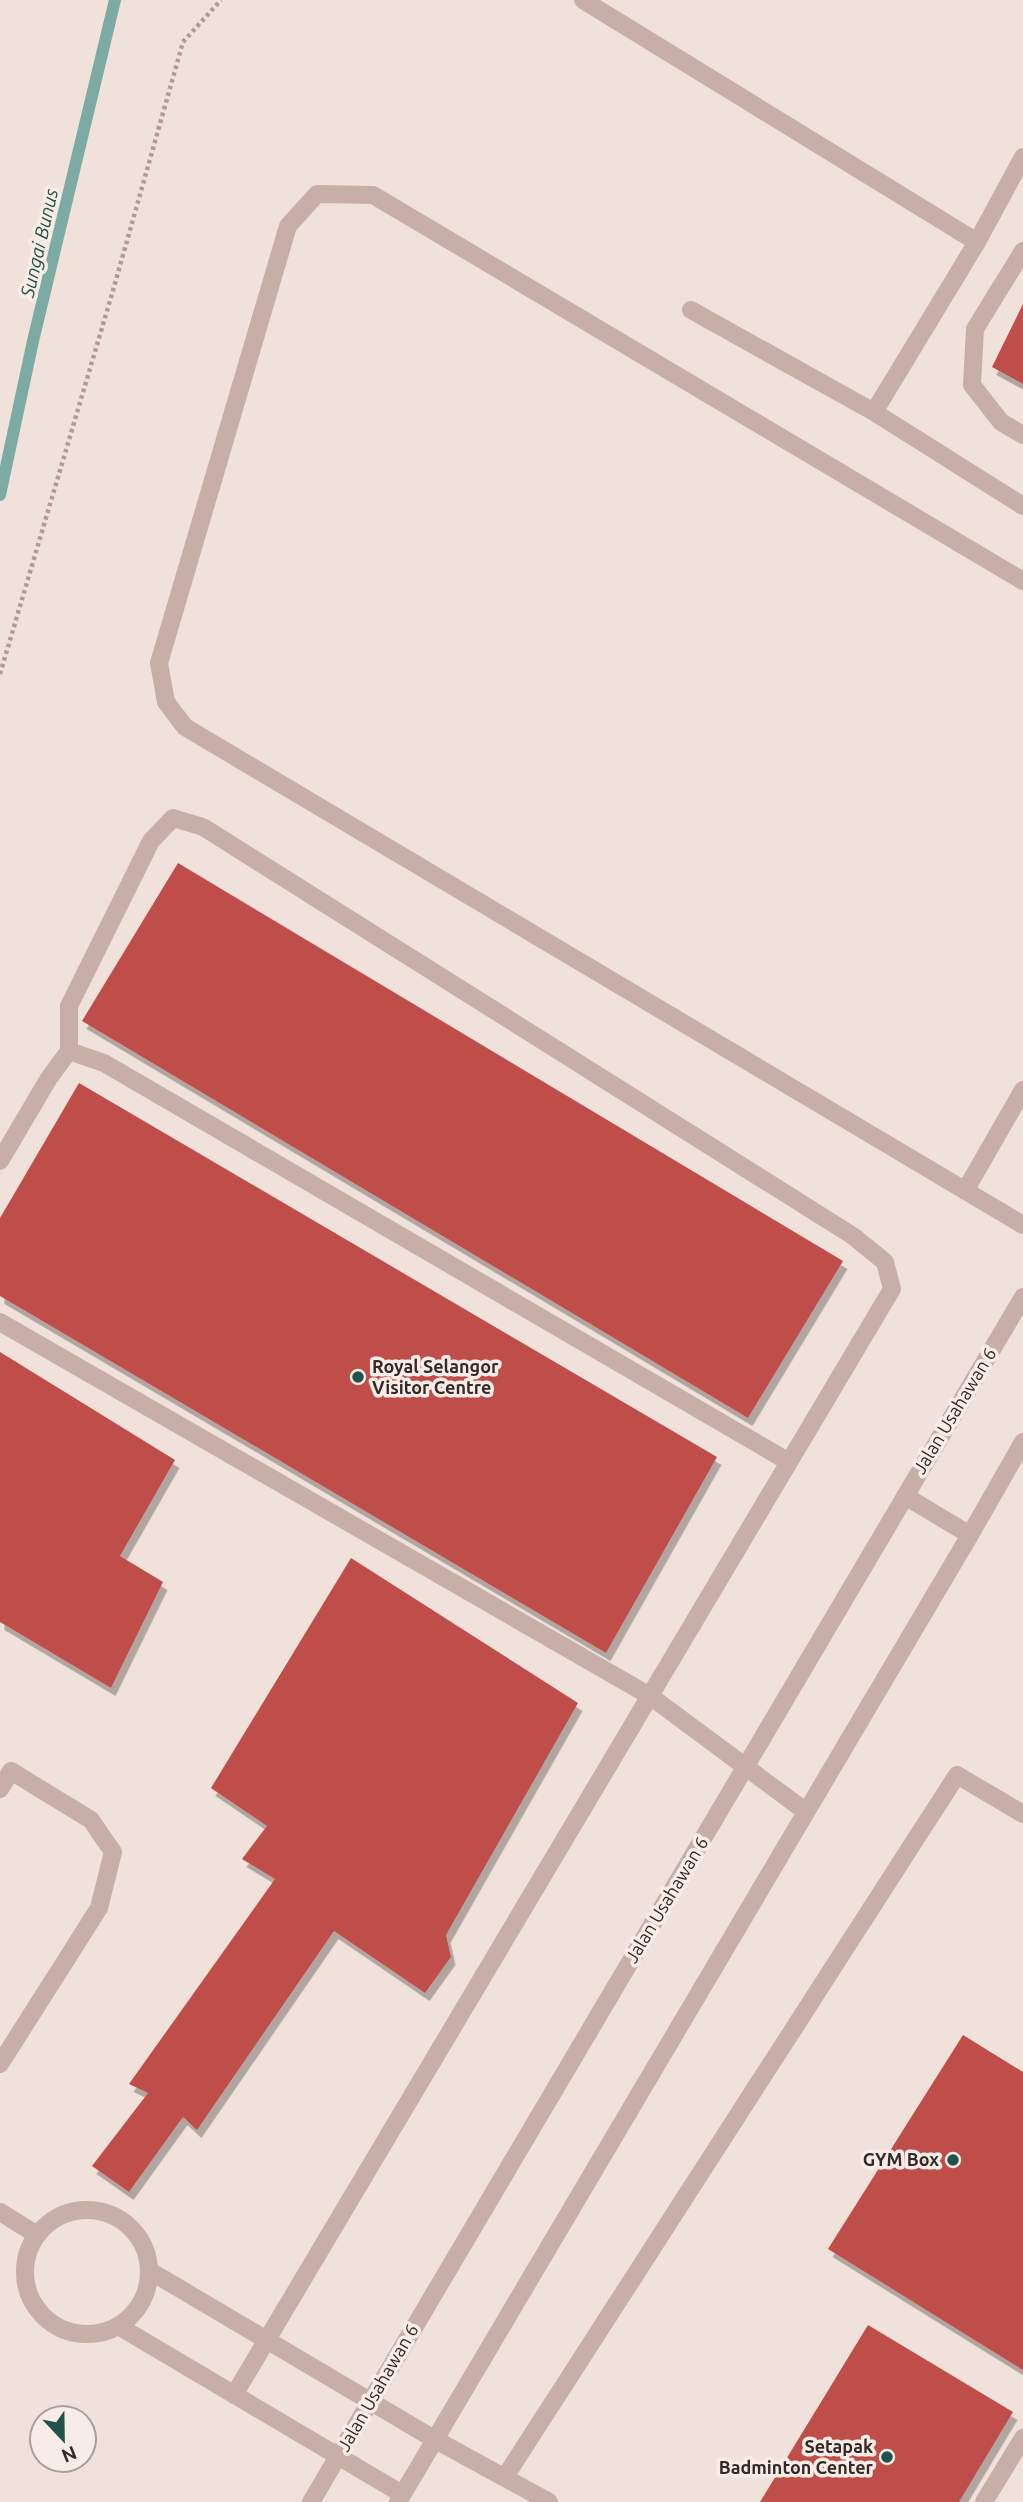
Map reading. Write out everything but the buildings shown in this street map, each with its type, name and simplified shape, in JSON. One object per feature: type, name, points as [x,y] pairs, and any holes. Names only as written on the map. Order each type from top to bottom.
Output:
[{"type":"street","points":[[583,0],[977,242]]},
{"type":"street","points":[[874,412],[977,242],[1023,157]]},
{"type":"street","points":[[1023,581],[373,195],[317,194],[288,226],[159,663],[166,702],[185,727],[1023,1225]]},
{"type":"street","points":[[1023,251],[975,329],[972,385],[1001,422],[1023,435]]},
{"type":"street","points":[[691,310],[874,412],[1023,506]]},
{"type":"street","points":[[0,1161],[48,1078],[69,1051],[69,1006],[151,841],[173,818],[203,827],[853,1236],[885,1262],[892,1289],[234,2395]]},
{"type":"street","points":[[69,1051],[104,1063],[789,1462]]},
{"type":"street","points":[[965,1191],[1023,1090]]},
{"type":"street","name":"Jalan Usahawan 6","points":[[311,2502],[1023,1297]]},
{"type":"street","points":[[0,1322],[650,1696],[805,1811]]},
{"type":"street","points":[[120,2327],[338,2456],[400,2498],[1023,1442]]},
{"type":"street","points":[[905,1496],[970,1535]]},
{"type":"street","points":[[0,1789],[5,1768],[91,1819],[113,1853],[99,1908],[0,2064]]},
{"type":"street","points":[[505,2477],[957,1775],[1023,1814]]},
{"type":"street","points":[[88,2210],[107,2213],[124,2222],[138,2236],[147,2253],[150,2271],[146,2292],[137,2310],[120,2327],[86,2335],[66,2331],[49,2322],[35,2308],[27,2291],[24,2271],[28,2252],[37,2235],[51,2221],[69,2212],[88,2210]]},
{"type":"street","points":[[0,2212],[37,2235]]},
{"type":"street","points":[[150,2271],[434,2439],[549,2502]]},
{"type":"street","points":[[984,2502],[1023,2438]]},
{"type":"path","points":[[0,674],[183,42],[221,0]]},
{"type":"waterway","name":"Sungai Bunus","points":[[0,495],[33,341],[115,0]]},
{"type":"place","name":"Royal Selangor Visitor Centre","points":[[358,1377]]},
{"type":"place","name":"GYM Box","points":[[953,2160]]},
{"type":"place","name":"Setapak Badminton Center","points":[[887,2457]]}]
